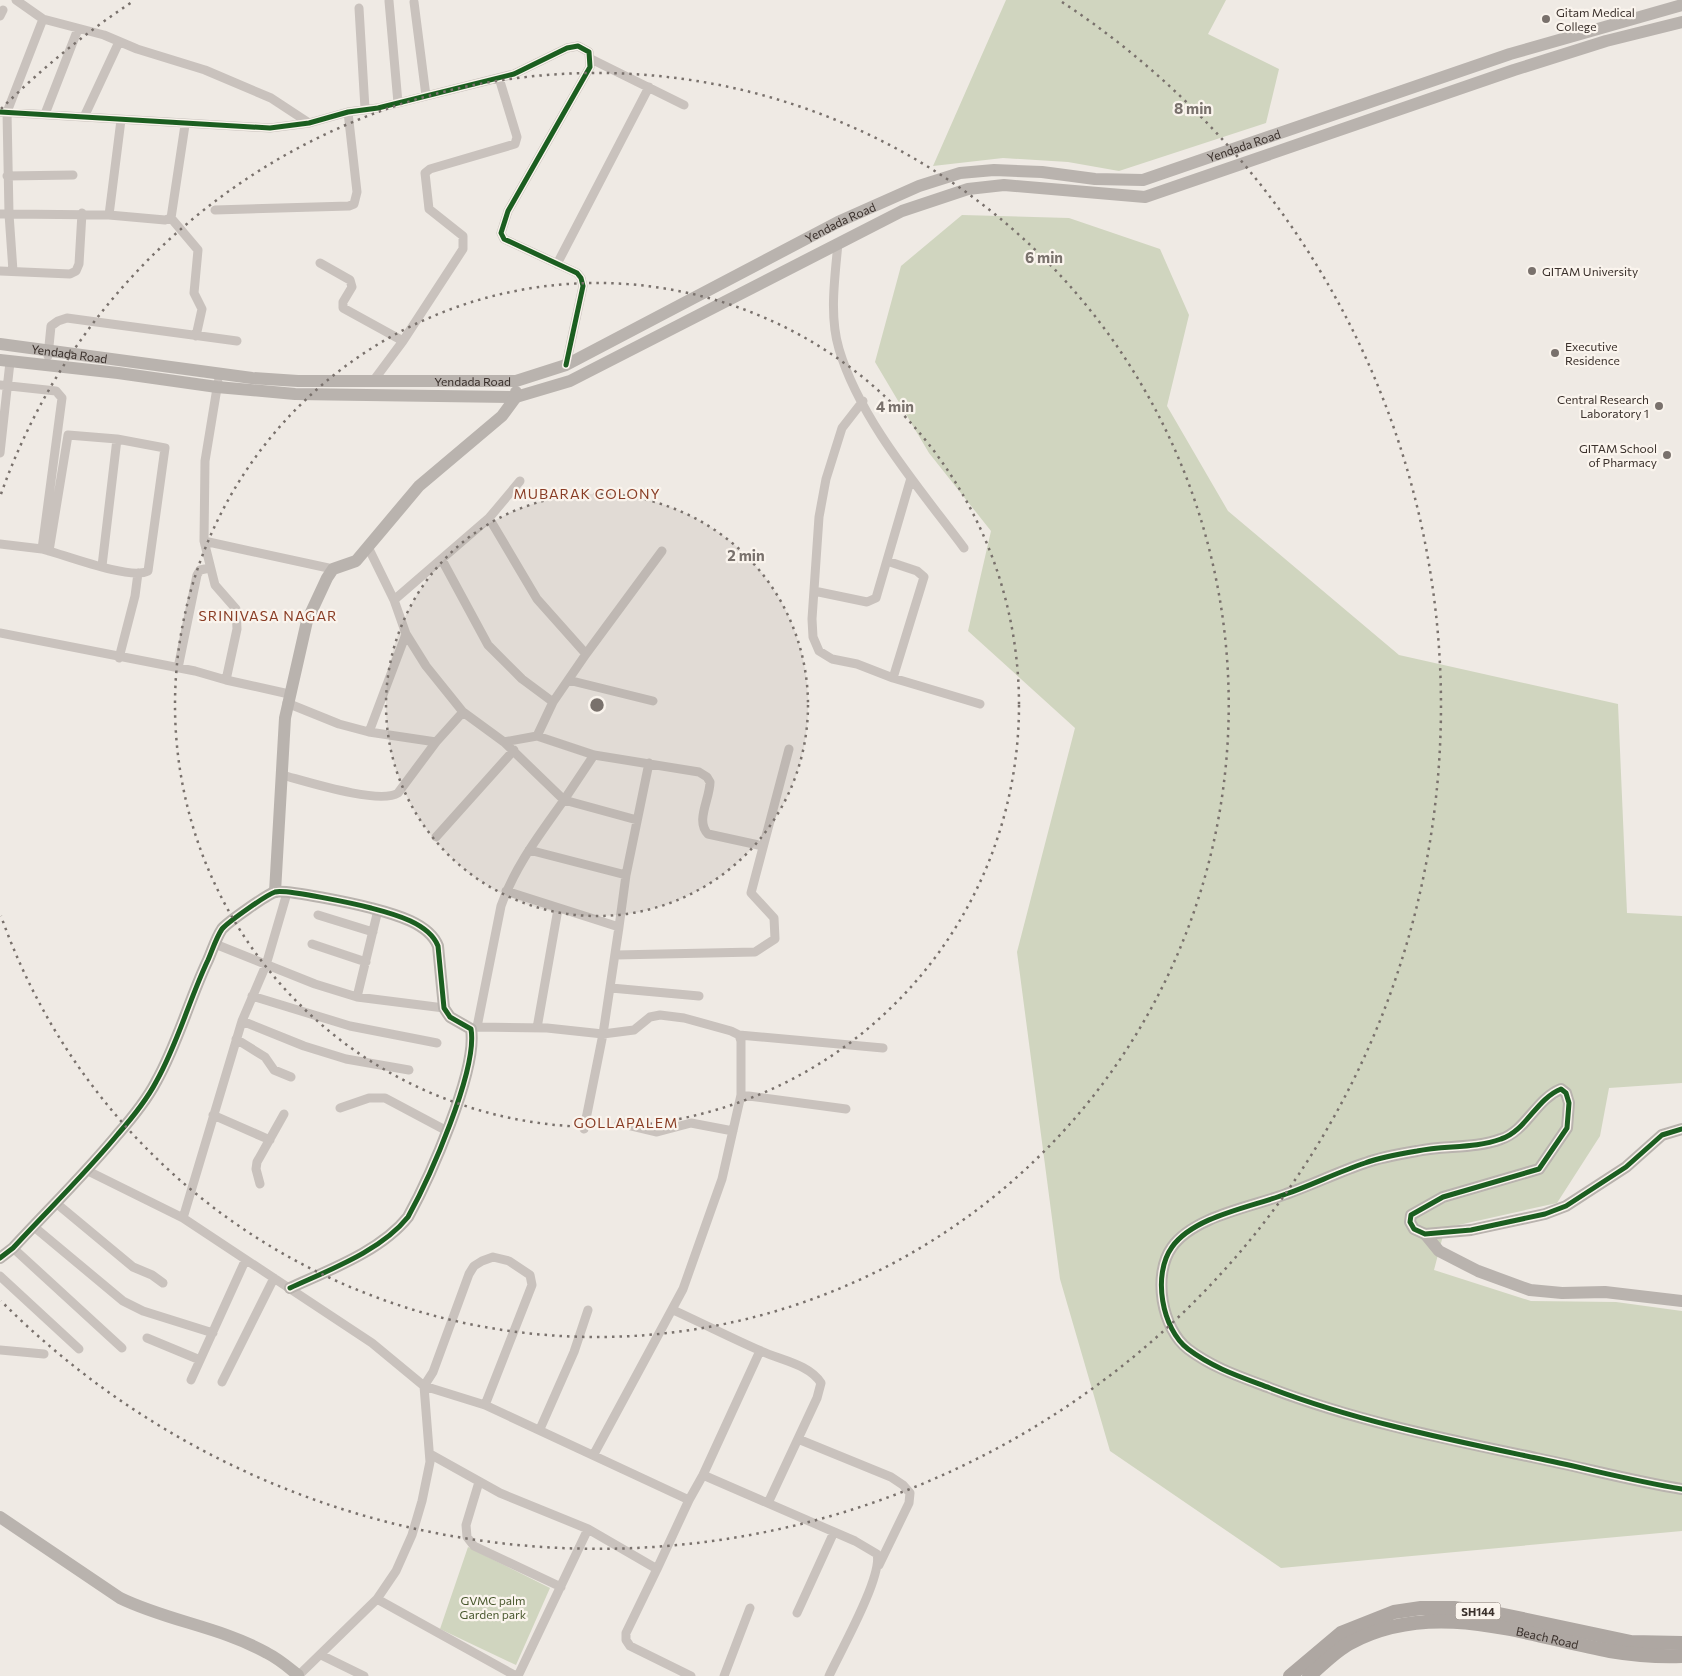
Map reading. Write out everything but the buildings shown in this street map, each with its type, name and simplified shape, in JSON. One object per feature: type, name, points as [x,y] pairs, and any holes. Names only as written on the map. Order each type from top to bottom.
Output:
[{"type":"main road","name":"SH144","points":[[1290,1676],[1341,1633],[1394,1612],[1421,1608],[1454,1608],[1500,1614],[1554,1632],[1631,1642],[1682,1643]]},
{"type":"main road","name":"Beach Road","points":[[1309,1676],[1349,1643],[1382,1629],[1405,1623],[1442,1621],[1554,1632],[1612,1651],[1654,1656],[1682,1656]]},
{"type":"street","points":[[16,0],[43,19],[205,70],[271,98],[309,123]]},
{"type":"street","points":[[27,9],[31,0]]},
{"type":"street","points":[[390,1],[398,103]]},
{"type":"street","points":[[414,2],[426,96]]},
{"type":"street","name":"Yendada Road","points":[[0,344],[220,374],[298,381],[516,380],[566,365],[830,226],[919,186],[960,173],[994,170],[1042,172],[1096,179],[1143,180],[1510,54],[1682,5]]},
{"type":"street","points":[[359,8],[365,109]]},
{"type":"street","points":[[13,271],[5,214],[7,176],[3,112],[43,19]]},
{"type":"street","name":"Yendada Road","points":[[5,361],[118,373],[218,387],[295,394],[516,397],[570,381],[902,210],[968,189],[1004,185],[1145,197],[1514,70],[1606,41],[1682,22]]},
{"type":"street","points":[[44,114],[78,29]]},
{"type":"street","points":[[84,117],[119,42]]},
{"type":"street","points":[[3,112],[185,125],[270,128],[309,123],[348,112],[398,103],[499,78],[514,74],[578,46],[589,52],[591,59],[590,67],[502,225],[501,232],[504,239],[577,273],[581,278],[583,286],[566,365]]},
{"type":"street","points":[[591,59],[684,105]]},
{"type":"street","points":[[374,380],[403,341],[463,249],[465,242],[463,236],[429,209],[425,174],[430,169],[515,144],[517,138],[499,78]]},
{"type":"street","points":[[557,264],[649,87]]},
{"type":"street","points":[[215,210],[349,206],[354,204],[357,192],[348,112]]},
{"type":"street","points":[[109,215],[121,120]]},
{"type":"street","points":[[185,125],[171,218],[198,250],[194,293],[202,309],[196,336]]},
{"type":"street","points":[[7,176],[73,175]]},
{"type":"street","points":[[5,214],[82,213],[165,220],[171,218]]},
{"type":"street","points":[[0,271],[70,274],[76,271],[79,264],[82,213]]},
{"type":"street","points":[[838,243],[834,288],[838,348],[887,446],[964,548]]},
{"type":"street","points":[[320,263],[350,280],[352,288],[343,302],[343,308],[403,341]]},
{"type":"street","points":[[46,366],[51,326],[67,318],[237,342]]},
{"type":"street","points":[[0,453],[5,361]]},
{"type":"street","points":[[220,374],[204,461],[204,541],[214,584],[236,609],[238,619],[226,680]]},
{"type":"street","points":[[204,541],[333,569],[356,561],[419,486],[502,416],[516,397],[516,380]]},
{"type":"street","points":[[4,386],[56,392],[62,398],[46,550]]},
{"type":"street","points":[[863,401],[842,428],[826,479],[819,517],[813,637],[819,651],[832,659],[857,664],[893,678],[980,704]]},
{"type":"street","points":[[0,544],[46,550],[102,566],[138,573],[148,570],[165,448],[117,439],[68,435],[46,550]]},
{"type":"street","points":[[102,566],[117,439]]},
{"type":"street","points":[[814,591],[867,602],[873,601],[876,598],[911,478]]},
{"type":"street","points":[[394,600],[489,518],[520,481]]},
{"type":"street","points":[[489,518],[537,599],[586,654]]},
{"type":"street","points":[[368,547],[394,600],[406,634],[426,666],[464,712],[514,750],[564,800],[637,820]]},
{"type":"street","points":[[537,736],[553,702],[662,550]]},
{"type":"street","points":[[442,560],[488,645],[522,679],[553,702]]},
{"type":"street","points":[[888,561],[917,571],[924,577],[893,678]]},
{"type":"street","points":[[178,668],[197,575],[200,570],[210,568]]},
{"type":"street","points":[[183,1218],[236,1039],[266,965],[281,893],[282,775],[288,699],[307,621],[333,569]]},
{"type":"street","points":[[119,658],[135,596],[138,573]]},
{"type":"street","points":[[0,633],[119,658],[178,668],[288,699],[339,724],[369,732],[436,742]]},
{"type":"street","points":[[369,732],[406,634]]},
{"type":"street","points":[[568,680],[654,701]]},
{"type":"street","points":[[282,775],[346,791],[386,798],[393,796],[398,793],[436,742],[464,712]]},
{"type":"street","points":[[504,742],[537,736],[594,755],[699,772],[707,776],[710,782],[710,791],[702,820],[703,829],[708,834],[763,846]]},
{"type":"street","points":[[616,955],[755,952],[775,939],[774,918],[751,893],[789,749]]},
{"type":"street","points":[[436,837],[514,750]]},
{"type":"street","points":[[290,1288],[355,1258],[402,1225],[414,1207],[447,1131],[464,1074],[501,906],[506,891],[529,850],[594,755]]},
{"type":"street","points":[[584,1129],[604,1034],[626,875],[649,763]]},
{"type":"street","points":[[529,850],[626,875]]},
{"type":"street","points":[[506,891],[619,927]]},
{"type":"street","points":[[0,1258],[13,1248],[88,1171],[140,1108],[156,1083],[179,1035],[222,930],[232,920],[281,893],[346,902],[378,910],[418,926],[435,938],[438,946],[444,1008],[450,1017],[474,1028],[537,1028],[604,1034],[634,1030],[650,1016],[660,1015],[684,1018],[731,1030],[739,1035],[883,1048]]},
{"type":"street","points":[[537,1028],[558,909]]},
{"type":"street","points":[[357,997],[378,910]]},
{"type":"street","points":[[318,915],[373,932]]},
{"type":"street","points":[[215,944],[315,984],[357,997],[444,1008]]},
{"type":"street","points":[[312,944],[366,962]]},
{"type":"street","points":[[611,988],[699,996]]},
{"type":"street","points":[[252,996],[338,1023],[437,1043]]},
{"type":"street","points":[[242,1021],[337,1057],[409,1070]]},
{"type":"street","points":[[594,1454],[683,1289],[722,1179],[740,1095],[739,1035]]},
{"type":"street","points":[[236,1039],[265,1057],[274,1070],[290,1077]]},
{"type":"street","points":[[1682,1301],[1605,1292],[1562,1293],[1530,1290],[1478,1271],[1439,1251],[1425,1234],[1414,1229],[1410,1222],[1411,1215],[1443,1197],[1539,1169],[1568,1128],[1569,1103],[1566,1093],[1561,1089],[1540,1102],[1528,1118],[1503,1139],[1470,1146],[1420,1150],[1366,1162],[1286,1194],[1199,1225],[1172,1247],[1166,1259],[1161,1277],[1161,1293],[1170,1324],[1177,1338],[1186,1348],[1214,1367],[1310,1403],[1415,1432],[1682,1489]]},
{"type":"street","points":[[740,1095],[846,1109]]},
{"type":"street","points":[[340,1108],[368,1098],[385,1098],[447,1131]]},
{"type":"street","points":[[260,1184],[256,1169],[257,1162],[284,1114]]},
{"type":"street","points":[[213,1115],[270,1140]]},
{"type":"street","points":[[619,1123],[657,1132],[692,1123],[732,1131]]},
{"type":"street","points":[[1425,1234],[1471,1230],[1545,1214],[1566,1206],[1638,1158],[1649,1145],[1662,1135],[1682,1129]]},
{"type":"street","points":[[88,1171],[183,1218],[245,1261],[372,1342],[424,1386],[485,1405],[594,1454],[689,1500]]},
{"type":"street","points":[[56,1204],[133,1267],[152,1275],[163,1284]]},
{"type":"street","points":[[33,1226],[128,1304],[143,1311],[213,1333]]},
{"type":"street","points":[[13,1248],[122,1348]]},
{"type":"street","points":[[0,1517],[120,1598],[140,1608],[213,1630],[253,1646],[279,1660],[298,1676],[377,1600],[396,1571],[412,1536],[430,1462],[424,1386],[433,1372],[468,1274],[482,1261],[493,1257],[509,1261],[530,1276],[532,1285],[485,1405]]},
{"type":"street","points":[[191,1380],[245,1261]]},
{"type":"street","points":[[0,1276],[79,1349]]},
{"type":"street","points":[[222,1382],[274,1278]]},
{"type":"street","points":[[540,1429],[574,1352],[588,1310]]},
{"type":"street","points":[[673,1310],[760,1351],[810,1371],[821,1383],[821,1390],[768,1503]]},
{"type":"street","points":[[147,1338],[200,1360]]},
{"type":"street","points":[[0,1350],[44,1354]]},
{"type":"street","points":[[691,1676],[630,1646],[626,1640],[626,1633],[689,1500],[703,1475],[760,1351]]},
{"type":"street","points":[[798,1439],[891,1477],[903,1485],[910,1493],[909,1503],[828,1676]]},
{"type":"street","points":[[430,1454],[500,1493],[588,1530],[657,1569]]},
{"type":"street","points":[[703,1475],[871,1549],[877,1554],[877,1570]]},
{"type":"street","points":[[479,1482],[466,1525],[467,1537],[474,1546],[561,1587]]},
{"type":"street","points":[[377,1600],[517,1676],[588,1530]]},
{"type":"street","points":[[797,1613],[834,1532]]},
{"type":"street","points":[[724,1676],[750,1608]]},
{"type":"street","points":[[321,1655],[364,1676]]},
{"type":"green space","points":[[1006,0],[1226,0],[1208,34],[1279,69],[1266,123],[1119,171],[1068,162],[1003,158],[933,166]]},
{"type":"green space","points":[[962,215],[1069,218],[1160,249],[1189,315],[1167,406],[1228,511],[1399,655],[1618,704],[1627,913],[1682,916],[1682,1083],[1609,1088],[1600,1136],[1557,1203],[1445,1228],[1434,1270],[1531,1301],[1616,1302],[1682,1311],[1682,1531],[1281,1568],[1110,1451],[1060,1279],[1017,952],[1075,728],[968,631],[991,531],[929,453],[875,362],[901,266]]},
{"type":"green space","name":"GVMC palm Garden park","points":[[468,1547],[550,1588],[516,1665],[440,1629]]},
{"type":"cycle path","points":[[0,112],[270,128],[309,123],[348,112],[378,108],[514,74],[567,48],[578,46],[589,52],[590,67],[508,211],[501,233],[504,239],[577,273],[581,278],[583,286],[566,365]]},
{"type":"cycle path","points":[[0,1258],[13,1248],[93,1163],[148,1096],[171,1052],[201,975],[222,929],[270,894],[275,892],[293,893],[337,900],[380,910],[419,925],[427,931],[438,946],[444,1008],[450,1017],[471,1029],[471,1047],[460,1096],[450,1124],[428,1177],[408,1217],[397,1229],[369,1250],[290,1288]]},
{"type":"cycle path","points":[[1682,1129],[1662,1135],[1626,1167],[1566,1206],[1545,1214],[1471,1230],[1425,1234],[1414,1229],[1410,1222],[1411,1215],[1443,1197],[1539,1169],[1567,1128],[1569,1103],[1566,1093],[1561,1089],[1545,1100],[1510,1135],[1501,1139],[1480,1144],[1427,1149],[1377,1159],[1345,1170],[1306,1187],[1225,1214],[1194,1227],[1172,1247],[1162,1272],[1161,1286],[1166,1315],[1179,1340],[1198,1356],[1238,1376],[1302,1400],[1368,1420],[1469,1444],[1682,1489]]},
{"type":"place","name":"Gitam Medical College","points":[[1546,19]]},
{"type":"place","name":"GITAM University","points":[[1532,271]]},
{"type":"place","name":"Executive Residence","points":[[1555,353]]},
{"type":"place","name":"Central Research Laboratory 1","points":[[1659,406]]},
{"type":"place","name":"GITAM School of Pharmacy","points":[[1667,455]]},
{"type":"district","name":"MUBARAK COLONY","points":[[587,493]]},
{"type":"district","name":"SRINIVASA NAGAR","points":[[268,615]]},
{"type":"district","name":"GOLLAPALEM","points":[[626,1122]]}]
